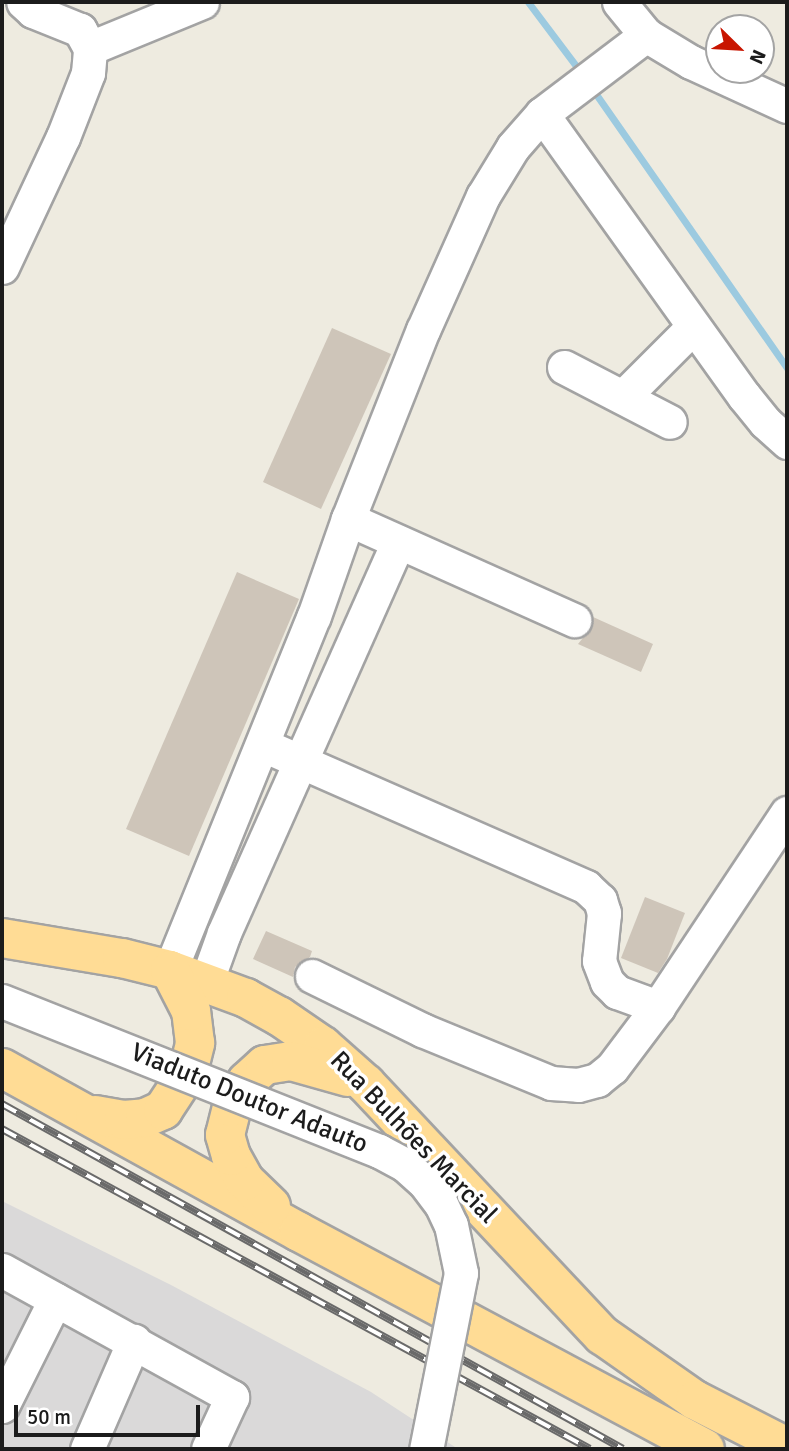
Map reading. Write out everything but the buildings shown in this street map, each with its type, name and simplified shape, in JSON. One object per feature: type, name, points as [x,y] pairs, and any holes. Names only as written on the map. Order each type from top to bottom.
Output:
[{"type":"main road","name":"Rua Bulhões Marcial","points":[[2,938],[122,958],[170,971],[246,998],[279,1016],[323,1046],[366,1084],[602,1335],[695,1400],[780,1442]]},
{"type":"main road","points":[[82,1113],[124,1120],[145,1118],[163,1110],[176,1094],[188,1072],[195,1043],[191,1011],[170,971]]},
{"type":"main road","points":[[299,1232],[245,1181],[231,1156],[225,1135],[232,1107],[247,1081],[265,1065],[291,1061],[325,1068],[366,1084]]},
{"type":"main road","points":[[2,1068],[299,1232],[705,1449]]},
{"type":"street","points":[[2,267],[58,149],[88,73],[90,48],[80,30],[33,11],[23,2]]},
{"type":"street","points":[[90,48],[202,2]]},
{"type":"street","points":[[619,2],[646,35],[691,62],[787,106]]},
{"type":"street","points":[[170,971],[314,616],[348,519],[423,330],[483,197],[513,147],[548,108],[646,35]]},
{"type":"street","points":[[548,108],[693,327],[765,422],[787,442]]},
{"type":"street","points":[[624,396],[693,327]]},
{"type":"street","points":[[564,367],[670,422]]},
{"type":"street","points":[[348,519],[574,620]]},
{"type":"street","points":[[205,983],[224,933],[398,542]]},
{"type":"street","points":[[263,745],[586,887],[600,900],[604,913],[599,961],[607,982],[617,992],[658,1007]]},
{"type":"street","points":[[312,976],[422,1030],[551,1083],[578,1084],[597,1080],[612,1068],[658,1007],[787,813]]},
{"type":"street","name":"Viaduto Doutor Adauto","points":[[2,1001],[379,1151],[405,1165],[425,1183],[441,1204],[451,1225],[461,1273],[426,1449]]},
{"type":"street","points":[[2,1270],[232,1397],[208,1449]]},
{"type":"street","points":[[2,1406],[55,1300]]},
{"type":"street","points":[[87,1449],[134,1341]]},
{"type":"shaded area","points":[[2,1201],[171,1285],[371,1392],[458,1449],[2,1449]]},
{"type":"waterway","points":[[528,2],[582,74]]},
{"type":"waterway","points":[[591,87],[787,368]]},
{"type":"railway","points":[[2,1104],[623,1449]]},
{"type":"railway","points":[[2,1129],[590,1449]]}]
